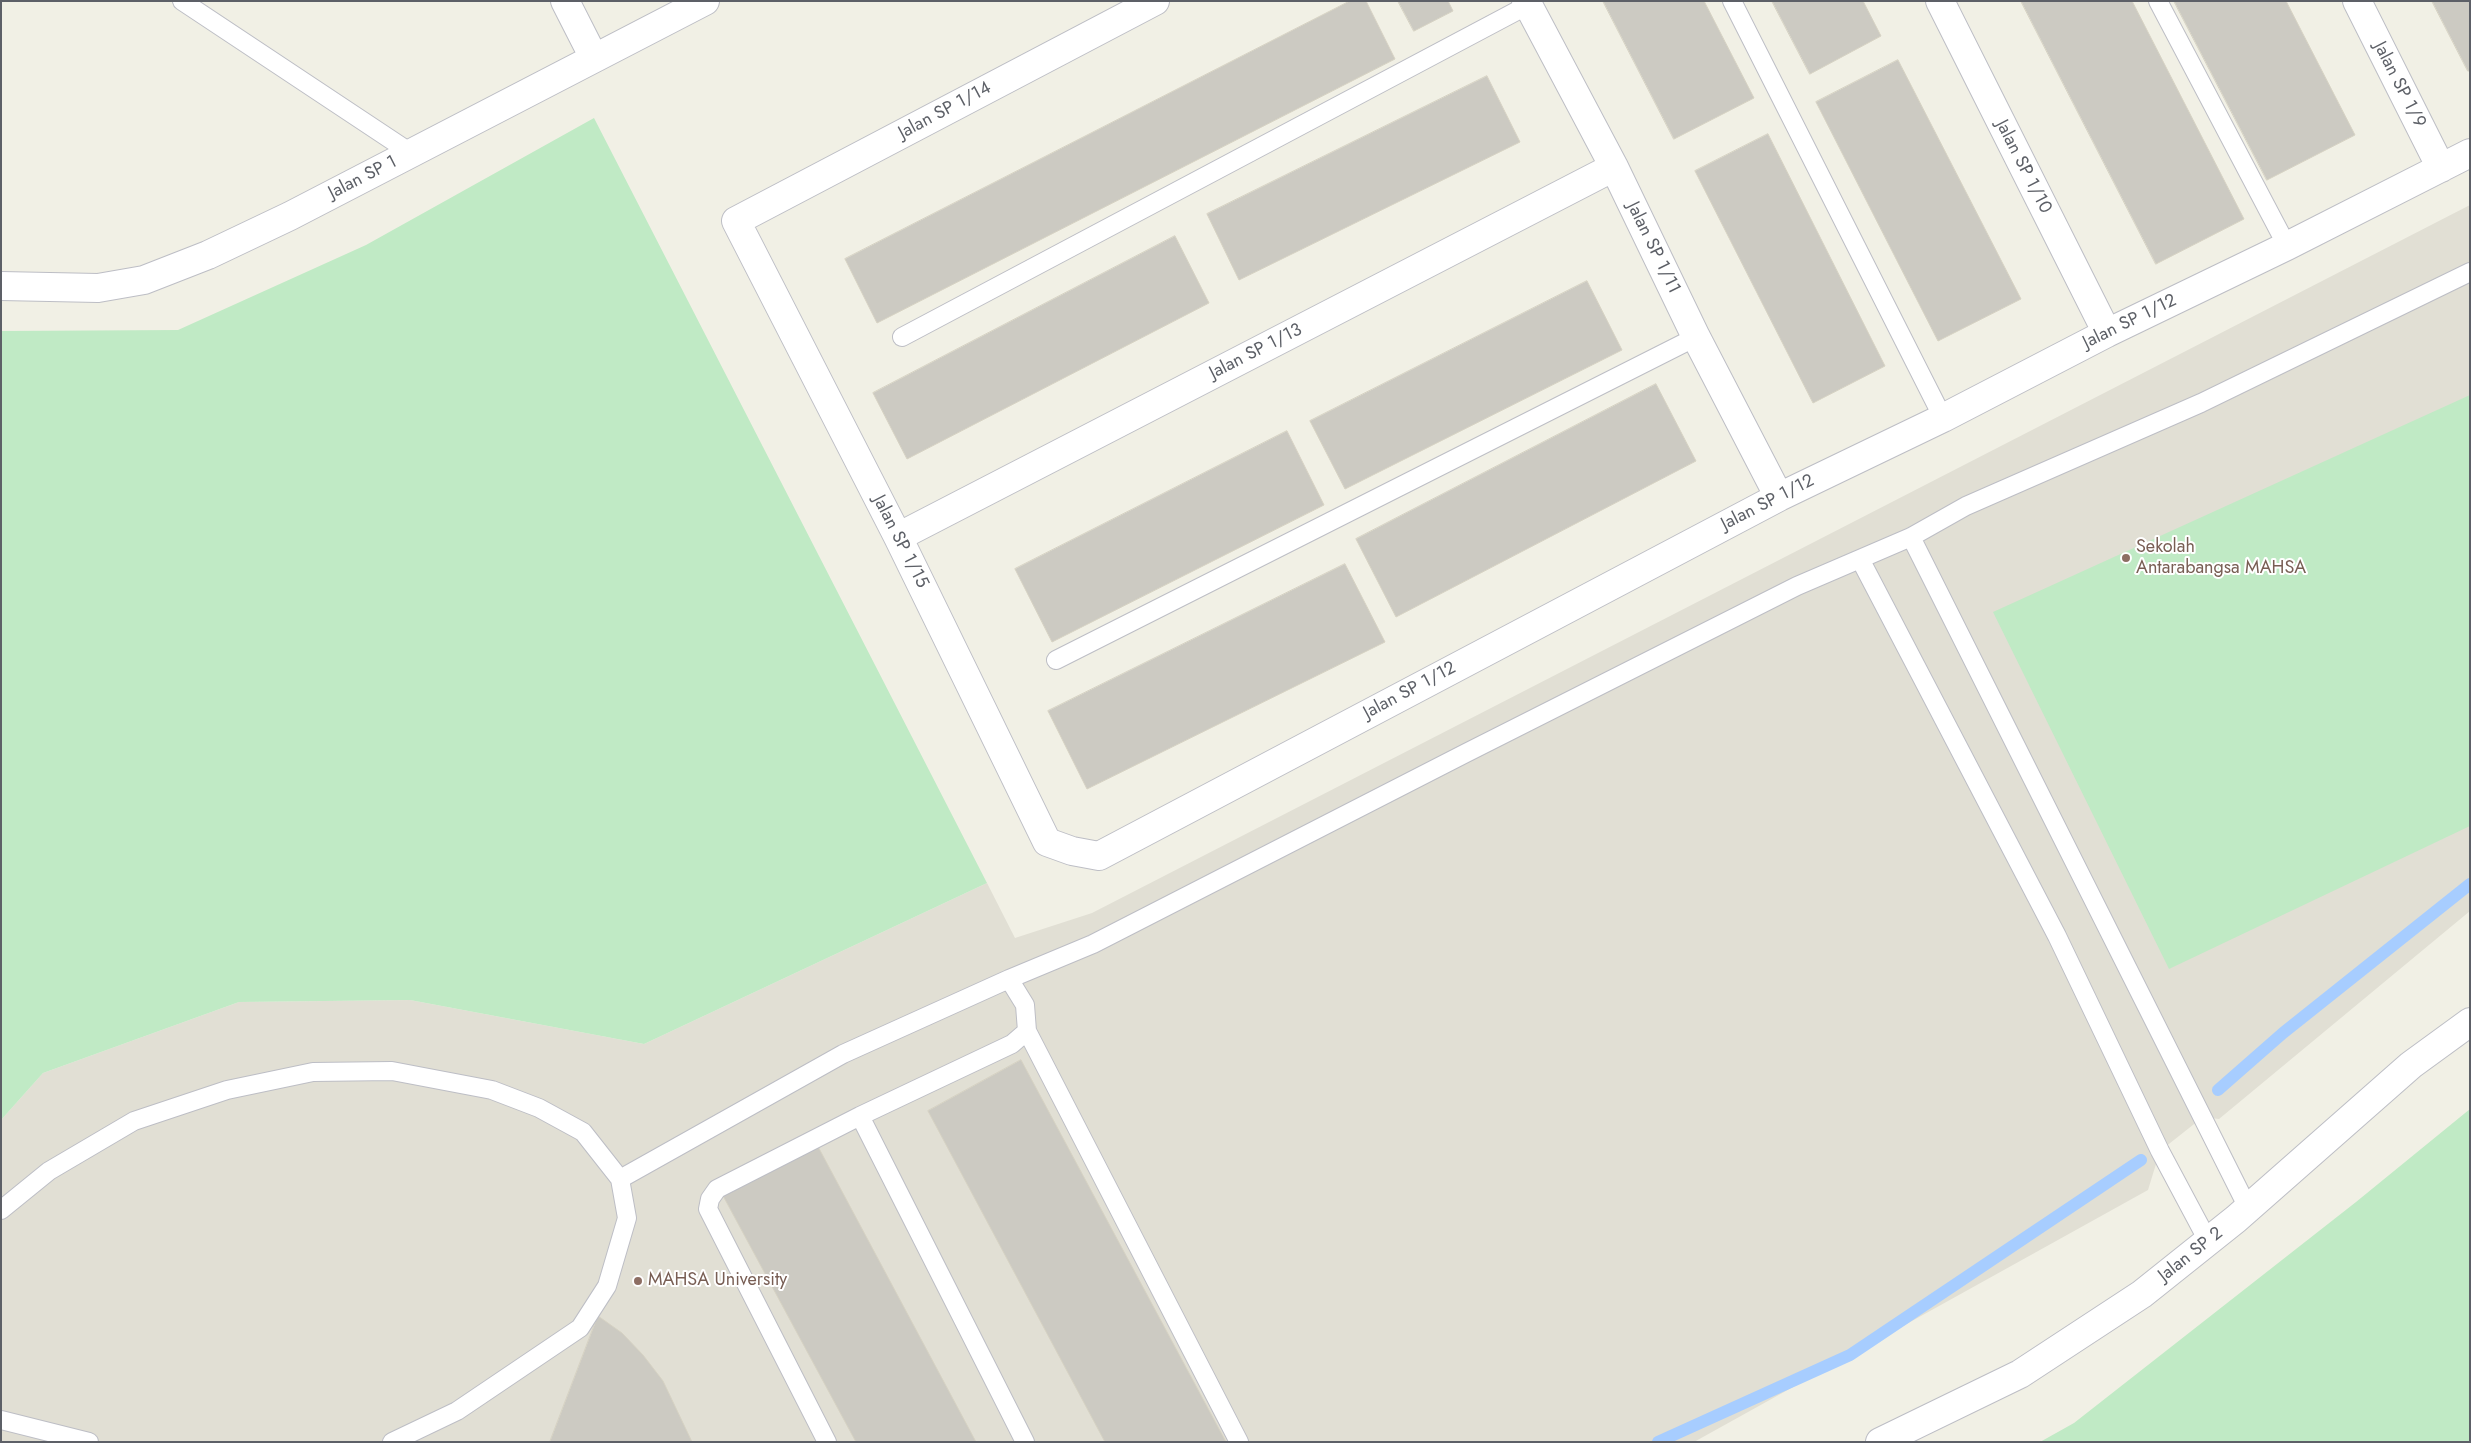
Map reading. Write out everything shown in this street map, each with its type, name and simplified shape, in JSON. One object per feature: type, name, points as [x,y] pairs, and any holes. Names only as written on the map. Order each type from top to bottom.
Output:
[{"type":"street","points":[[565,1],[594,58]]},
{"type":"street","name":"Jalan SP 1","points":[[1,286],[98,288],[144,280],[208,255],[411,154],[705,1]]},
{"type":"street","name":"Jalan SP 1/14","points":[[736,221],[1155,1]]},
{"type":"street","name":"Jalan SP 1/10","points":[[1940,1],[2107,332]]},
{"type":"street","name":"Jalan SP 1/9","points":[[2357,1],[2441,168]]},
{"type":"street","name":"Jalan SP 1/11","points":[[1527,3],[1614,167],[1696,337],[1779,497]]},
{"type":"street","name":"Jalan SP 1/12","points":[[1072,851],[1099,856],[1779,497],[1942,418],[2107,332],[2287,246],[2470,153]]},
{"type":"street","name":"Jalan SP 1/13","points":[[898,537],[1614,167]]},
{"type":"street","name":"Jalan SP 1/15","points":[[736,221],[898,537],[1047,842],[1072,851]]},
{"type":"street","name":"Jalan SP 2","points":[[1880,1442],[2020,1374],[2142,1294],[2248,1208],[2411,1065],[2470,1022]]},
{"type":"lane","points":[[182,1],[411,154]]},
{"type":"lane","points":[[1732,1],[1942,418]]},
{"type":"lane","points":[[2158,1],[2287,246]]},
{"type":"lane","points":[[902,337],[1527,3]]},
{"type":"lane","points":[[620,1178],[843,1054],[1009,979],[1093,944],[1474,748],[1796,586],[1911,537],[1966,506],[2201,403],[2470,272]]},
{"type":"lane","points":[[1056,660],[1696,337]]},
{"type":"lane","points":[[1911,537],[2248,1208]]},
{"type":"lane","points":[[1860,559],[2057,936],[2160,1151],[2208,1241]]},
{"type":"lane","points":[[1009,979],[1026,1005],[1027,1031],[1239,1442]]},
{"type":"lane","points":[[827,1442],[708,1209],[710,1199],[717,1188],[860,1116],[1012,1044],[1027,1031]]},
{"type":"lane","points":[[1,1210],[49,1170],[134,1121],[227,1090],[313,1072],[392,1071],[492,1090],[539,1108],[583,1132],[620,1178],[628,1218],[607,1286],[580,1328],[457,1411],[392,1442]]},
{"type":"lane","points":[[860,1116],[1025,1442]]},
{"type":"lane","points":[[1,1420],[89,1442]]},
{"type":"shaded area","name":"Sekolah Antarabangsa MAHSA","points":[[2470,205],[2470,911],[2219,1119],[2203,1117],[2160,1151],[2148,1190],[1694,1442],[1,1442],[1,1120],[43,1073],[239,1002],[410,1000],[644,1044],[987,883],[1015,938],[1092,913]]},
{"type":"green space","points":[[594,118],[987,883],[644,1044],[410,1000],[239,1002],[43,1073],[1,1120],[1,331],[178,330],[366,245]]},
{"type":"green space","points":[[2470,395],[2470,826],[2169,969],[1993,612]]},
{"type":"green space","points":[[2470,1109],[2470,1442],[2040,1442],[2074,1423],[2356,1202]]},
{"type":"building","points":[[1350,1],[1366,1],[1395,59],[877,323],[845,259]]},
{"type":"building","points":[[1398,1],[1448,1],[1453,11],[1414,31]]},
{"type":"building","points":[[1603,1],[1704,1],[1754,98],[1674,139]]},
{"type":"building","points":[[1772,1],[1863,1],[1881,36],[1810,74]]},
{"type":"building","points":[[2021,1],[2132,1],[2244,219],[2156,264]]},
{"type":"building","points":[[2174,1],[2286,1],[2355,135],[2267,180]]},
{"type":"building","points":[[2432,1],[2470,1],[2470,71],[2468,71]]},
{"type":"building","points":[[1898,60],[2021,299],[1938,341],[1816,102]]},
{"type":"building","points":[[1487,76],[1520,142],[1239,280],[1207,214]]},
{"type":"building","points":[[1768,134],[1885,366],[1813,403],[1695,171]]},
{"type":"building","points":[[1175,236],[1209,303],[907,459],[873,393]]},
{"type":"building","points":[[1587,281],[1622,350],[1345,489],[1310,421]]},
{"type":"building","points":[[1656,384],[1696,461],[1396,617],[1356,539]]},
{"type":"building","points":[[1287,431],[1324,505],[1052,642],[1015,569]]},
{"type":"building","points":[[1345,564],[1385,642],[1087,789],[1048,711]]},
{"type":"building","points":[[1021,1060],[1226,1442],[1105,1442],[928,1111]]},
{"type":"building","points":[[815,1141],[976,1442],[856,1442],[721,1192]]},
{"type":"building","points":[[598,1316],[622,1333],[643,1355],[663,1381],[692,1442],[550,1442]]},
{"type":"waterway","points":[[2218,1090],[2283,1033],[2470,884]]},
{"type":"waterway","points":[[1658,1442],[1850,1355],[2141,1160]]},
{"type":"place","name":"Sekolah Antarabangsa MAHSA","points":[[2126,558]]},
{"type":"place","name":"MAHSA University","points":[[638,1281]]}]
